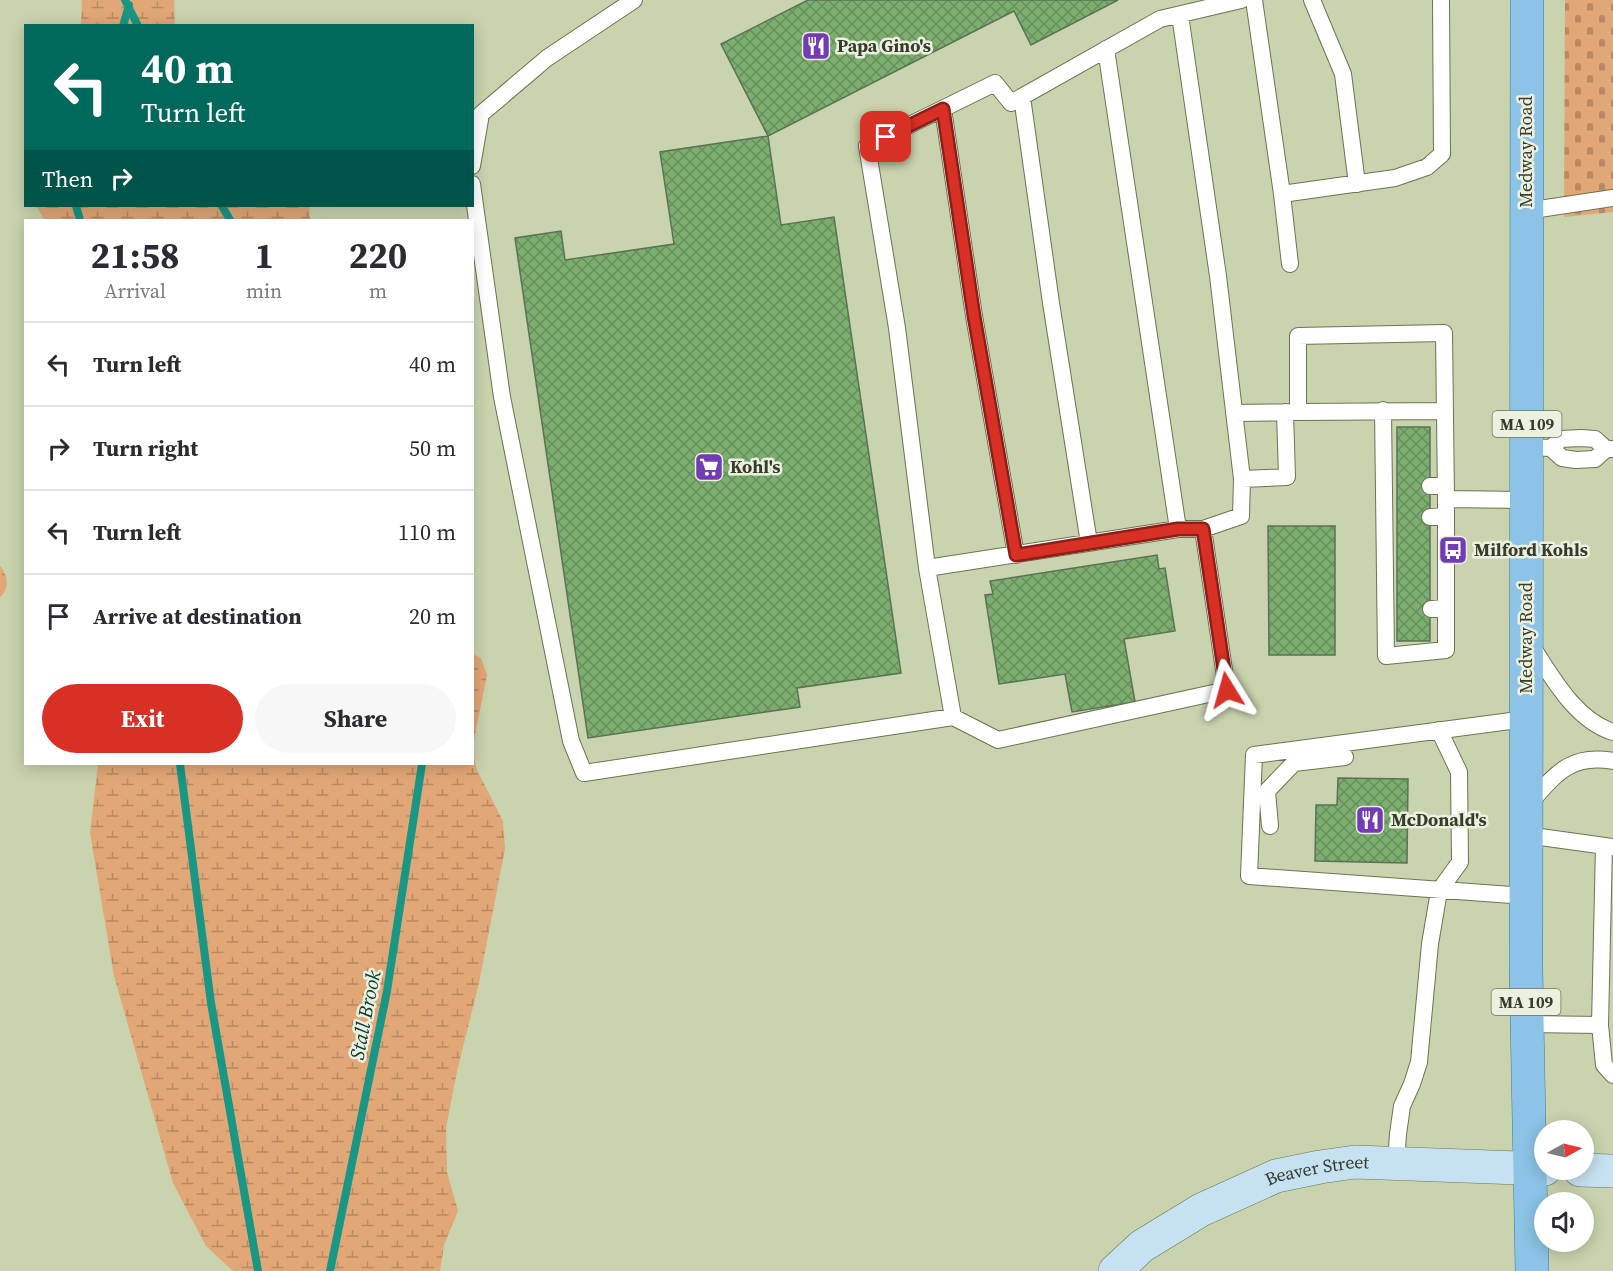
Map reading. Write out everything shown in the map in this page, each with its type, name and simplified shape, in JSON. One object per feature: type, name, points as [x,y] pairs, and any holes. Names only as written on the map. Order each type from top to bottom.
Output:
[{"type":"main road","name":"Medway Road","points":[[1527,0],[1526,211],[1539,448],[1525,500],[1527,1024],[1534,1125]]},
{"type":"main road","name":"Medway Road","points":[[1515,1271],[1534,1180]]},
{"type":"main road","name":"Medway Road","points":[[1532,1271],[1536,1180]]},
{"type":"street","name":"Beaver Street","points":[[1115,1271],[1142,1246],[1201,1210],[1276,1176],[1355,1162],[1534,1168]]},
{"type":"street","points":[[1594,1170],[1613,1171]]},
{"type":"lane","points":[[474,156],[482,114],[547,58],[634,0]]},
{"type":"lane","points":[[953,717],[927,568],[897,328],[867,146],[995,83],[1011,103],[1160,19],[1241,0]]},
{"type":"lane","points":[[1254,0],[1290,264]]},
{"type":"lane","points":[[1312,0],[1343,74],[1357,184]]},
{"type":"lane","points":[[1282,194],[1395,178],[1427,167],[1442,154],[1441,0]]},
{"type":"lane","points":[[927,568],[1178,529],[1203,529],[1241,516],[1242,479],[1218,276],[1180,15]]},
{"type":"lane","points":[[1106,49],[1178,529]]},
{"type":"lane","points":[[1022,97],[1051,303],[1089,543]]},
{"type":"lane","points":[[943,109],[974,316],[1016,555]]},
{"type":"lane","points":[[474,198],[502,397],[570,741],[584,773],[953,717],[998,740],[1227,690],[1203,529]]},
{"type":"lane","points":[[1526,211],[1613,198]]},
{"type":"lane","points":[[1242,479],[1287,477],[1298,336],[1444,333],[1445,411],[1438,456],[1440,501],[1438,609],[1446,650],[1386,657],[1391,611],[1391,487],[1390,456],[1383,410]]},
{"type":"lane","points":[[1234,413],[1445,411]]},
{"type":"lane","points":[[1539,448],[1561,439],[1581,438],[1595,439],[1610,449]]},
{"type":"lane","points":[[1440,501],[1525,500]]},
{"type":"lane","points":[[1526,638],[1557,685],[1577,708],[1595,723],[1613,732]]},
{"type":"lane","points":[[1526,719],[1254,755],[1249,876],[1526,896]]},
{"type":"lane","points":[[1396,1163],[1402,1106],[1419,1062],[1430,944],[1439,891],[1460,862],[1459,772],[1439,730]]},
{"type":"lane","points":[[1270,826],[1267,791],[1294,764],[1345,757]]},
{"type":"lane","points":[[1613,761],[1595,758],[1572,762],[1556,774],[1526,821],[1608,847],[1600,1024],[1604,1065],[1613,1075]]},
{"type":"lane","points":[[1527,1024],[1600,1024]]},
{"type":"green space","points":[[82,0],[174,0],[175,24],[81,24]]},
{"type":"green space","points":[[1565,0],[1613,0],[1613,212],[1564,217]]},
{"type":"green space","points":[[37,207],[309,207],[310,219],[44,219]]},
{"type":"green space","points":[[0,566],[5,573],[7,586],[0,597]]},
{"type":"green space","points":[[474,654],[481,658],[487,675],[474,740]]},
{"type":"green space","points":[[474,757],[477,770],[503,821],[505,849],[479,983],[457,1071],[446,1128],[447,1172],[458,1211],[444,1245],[440,1271],[233,1271],[206,1246],[173,1183],[114,976],[90,833],[98,765],[474,765]]},
{"type":"building","points":[[808,0],[1118,0],[1031,45],[1014,11],[768,136],[721,44]]},
{"type":"building","name":"Kohl's","points":[[768,136],[781,225],[834,217],[901,673],[797,688],[800,707],[588,738],[515,238],[561,231],[565,260],[674,244],[660,152]]},
{"type":"building","points":[[1397,427],[1430,427],[1430,641],[1397,641]]},
{"type":"building","points":[[1268,526],[1335,526],[1335,655],[1269,655]]},
{"type":"building","points":[[1157,555],[1159,569],[1165,568],[1175,631],[1124,639],[1135,702],[1072,712],[1065,674],[999,684],[985,595],[993,594],[990,581]]},
{"type":"building","points":[[1338,778],[1408,779],[1407,863],[1315,861],[1316,805],[1337,805]]},
{"type":"waterway","name":"Stall Brook","points":[[125,0],[137,24]]},
{"type":"waterway","name":"Stall Brook","points":[[124,24],[129,5]]},
{"type":"waterway","name":"Stall Brook","points":[[76,207],[80,219]]},
{"type":"waterway","name":"Stall Brook","points":[[223,207],[229,219]]},
{"type":"waterway","name":"Stall Brook","points":[[180,765],[211,1003],[258,1271]]},
{"type":"waterway","name":"Stall Brook","points":[[330,1271],[387,991],[422,765]]},
{"type":"place","name":"Papa Gino's","points":[[816,46]]},
{"type":"place","name":"Kohl's","points":[[709,467]]},
{"type":"place","name":"Milford Kohls","points":[[1453,550]]},
{"type":"place","name":"McDonald's","points":[[1370,820]]},
{"type":"route","points":[[886,137],[943,109],[974,316],[1016,555],[1178,529],[1203,529],[1227,690]]}]
